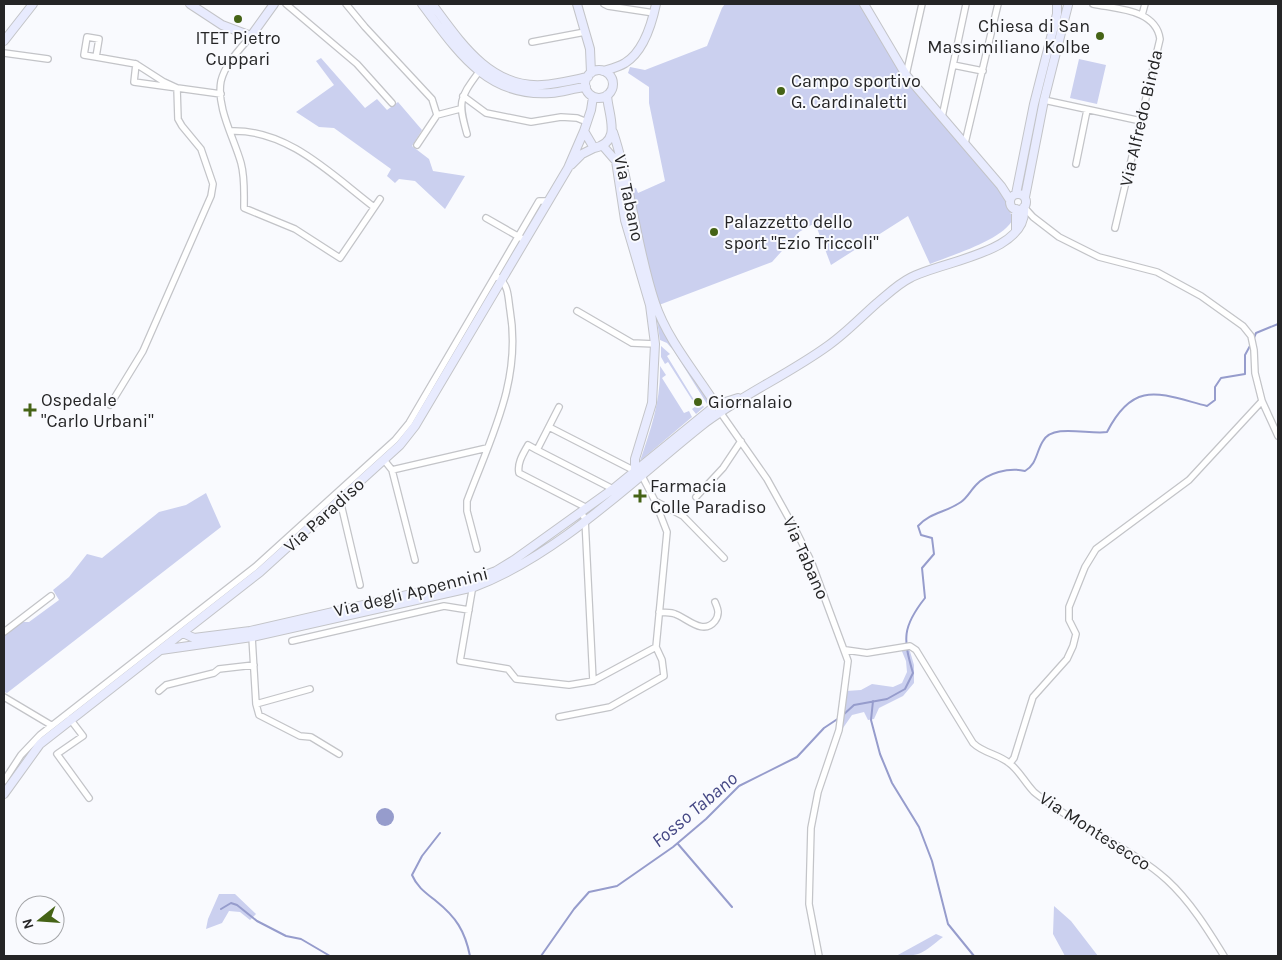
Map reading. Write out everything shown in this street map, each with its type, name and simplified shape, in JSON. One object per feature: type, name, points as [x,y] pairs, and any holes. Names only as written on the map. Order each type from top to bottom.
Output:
[{"type":"street","points":[[4,41],[33,4]]},
{"type":"street","points":[[190,4],[222,25],[251,36]]},
{"type":"street","points":[[274,4],[227,67],[221,81],[221,94],[241,164],[244,185],[244,208],[294,229],[340,258],[380,199]]},
{"type":"street","points":[[286,4],[357,64],[392,103]]},
{"type":"street","points":[[346,4],[432,99],[437,115]]},
{"type":"street","points":[[422,4],[455,49],[478,73],[501,84],[536,92],[552,92],[586,87],[595,73],[577,4]]},
{"type":"street","points":[[432,4],[467,50],[481,64],[507,79],[520,83],[541,85],[625,64],[639,49],[656,4]]},
{"type":"street","points":[[604,4],[654,13]]},
{"type":"street","points":[[864,4],[906,75],[1013,197],[1024,197]]},
{"type":"street","points":[[906,75],[922,4]]},
{"type":"street","points":[[942,117],[966,4]]},
{"type":"street","points":[[965,143],[998,4]]},
{"type":"street","points":[[718,408],[723,401],[744,397],[829,346],[890,292],[911,278],[992,249],[1010,238],[1016,231],[1020,208],[1026,202],[1024,197],[1044,100],[1069,4],[1058,4],[1012,207],[1020,208],[1060,236],[1099,257],[1157,272],[1201,296],[1236,319],[1251,336],[1255,373],[1262,401],[1278,436]]},
{"type":"street","points":[[1093,4],[1142,15],[1145,4]]},
{"type":"street","name":"Via Alfredo Binda","points":[[1115,228],[1160,39],[1155,24],[1142,15]]},
{"type":"street","points":[[532,42],[585,32]]},
{"type":"street","points":[[4,53],[48,59]]},
{"type":"street","points":[[96,57],[136,64],[177,88]]},
{"type":"street","points":[[136,64],[134,82],[221,94]]},
{"type":"street","points":[[953,65],[983,71]]},
{"type":"street","points":[[467,134],[460,109],[463,96],[478,73]]},
{"type":"street","points":[[593,97],[600,98],[607,95],[613,84],[610,76],[595,73]]},
{"type":"street","points":[[568,168],[592,110],[593,97],[586,87]]},
{"type":"street","points":[[110,405],[143,352],[211,196],[213,184],[201,149],[178,119],[177,88]]},
{"type":"street","name":"Via Tabano","points":[[607,95],[613,132],[625,166],[633,221],[655,303],[666,328],[767,480],[797,533],[846,650],[848,661],[847,681],[840,712],[840,722],[818,792],[811,828],[809,904],[819,956]]},
{"type":"street","points":[[463,96],[486,113],[531,122],[561,117],[577,118],[587,122]]},
{"type":"street","points":[[1044,100],[1141,121]]},
{"type":"street","points":[[417,145],[437,115],[460,109]]},
{"type":"street","points":[[1076,164],[1087,110]]},
{"type":"street","points":[[231,132],[239,131],[281,140],[297,149],[374,207]]},
{"type":"street","points":[[584,131],[594,148]]},
{"type":"street","points":[[568,168],[582,154],[603,146],[610,141],[613,132]]},
{"type":"street","name":"Via Tabano","points":[[603,146],[616,161],[625,220],[650,305],[655,344],[652,403],[635,459],[635,471]]},
{"type":"street","name":"Via Paradiso","points":[[4,794],[40,744],[182,634],[340,500],[384,460],[415,426],[498,277],[568,168]]},
{"type":"street","points":[[486,218],[522,238]]},
{"type":"street","points":[[4,781],[30,743],[51,725],[258,569],[395,440],[409,422],[498,277],[506,286],[514,335],[512,370],[509,389],[467,501],[467,511],[476,549]]},
{"type":"street","points":[[577,311],[632,343],[655,344]]},
{"type":"street","points":[[1010,763],[1014,758],[1033,697],[1067,659],[1073,646],[1076,634],[1069,620],[1069,607],[1085,566],[1096,549],[1189,480],[1262,401]]},
{"type":"street","points":[[537,450],[559,407]]},
{"type":"street","name":"Via degli Appennini","points":[[161,650],[252,637],[473,583],[519,567],[612,489],[718,408]]},
{"type":"street","name":"Via degli Appennini","points":[[584,513],[642,476],[718,408]]},
{"type":"street","points":[[549,427],[642,476],[655,501],[667,532],[656,648],[662,660],[664,676],[610,707],[558,718]]},
{"type":"street","points":[[696,496],[723,468],[741,441]]},
{"type":"street","points":[[593,681],[584,513],[523,475],[518,470],[519,462],[528,445],[612,489]]},
{"type":"street","points":[[392,470],[487,448]]},
{"type":"street","points":[[384,460],[392,470],[415,560]]},
{"type":"street","points":[[340,500],[360,585]]},
{"type":"street","points":[[655,501],[683,516],[724,558]]},
{"type":"street","points":[[473,583],[460,661],[508,669],[516,679],[569,685],[593,681],[656,648]]},
{"type":"street","name":"Via degli Appennini","points":[[182,634],[194,638],[203,638],[250,631],[473,583]]},
{"type":"street","points":[[4,632],[51,596]]},
{"type":"street","points":[[659,612],[674,613],[694,625],[703,627],[713,624],[717,618],[718,610],[715,602]]},
{"type":"street","points":[[292,641],[444,606],[469,610]]},
{"type":"street","points":[[196,622],[198,634],[203,638]]},
{"type":"street","points":[[182,634],[185,643],[191,646]]},
{"type":"street","points":[[252,637],[256,704],[260,715],[300,736],[311,737],[340,754]]},
{"type":"street","name":"Via Montesecco","points":[[846,650],[867,652],[910,646],[920,655],[973,743],[1010,763],[1034,792],[1090,831],[1128,852],[1166,879],[1179,891],[1211,934],[1224,956]]},
{"type":"street","points":[[160,691],[166,685],[214,673],[219,669],[254,665]]},
{"type":"street","points":[[256,704],[310,690]]},
{"type":"street","points":[[4,697],[51,725]]},
{"type":"street","points":[[70,719],[83,736],[57,754],[89,798]]},
{"type":"shaded area","points":[[725,4],[860,4],[901,72],[1002,193],[1013,219],[1007,227],[999,234],[976,246],[930,264],[908,216],[831,265],[815,223],[799,232],[772,262],[659,305],[640,237],[631,189],[636,188],[638,193],[665,181],[649,103],[649,87],[628,73],[630,67],[645,70],[707,46]]},
{"type":"shaded area","points":[[321,58],[365,108],[377,99],[387,110],[398,102],[422,130],[412,146],[429,159],[433,171],[465,176],[445,209],[415,181],[399,179],[395,183],[387,176],[391,169],[334,128],[319,127],[296,112],[334,85],[316,61]]},
{"type":"shaded area","points":[[1079,59],[1106,65],[1097,104],[1070,98]]},
{"type":"shaded area","points":[[656,314],[662,328],[709,402],[707,404],[674,351],[667,343],[660,340]]},
{"type":"shaded area","points":[[661,346],[670,354],[667,356],[694,400],[697,398],[704,407],[696,414],[692,409],[696,406],[668,362],[665,364],[661,357]]},
{"type":"shaded area","points":[[660,366],[666,375],[662,378],[684,413],[689,411],[692,417],[640,461],[657,403]]},
{"type":"shaded area","points":[[206,493],[221,527],[7,693],[4,692],[4,635],[22,622],[29,622],[59,600],[53,590],[69,577],[87,554],[102,558],[159,512],[186,505]]},
{"type":"shaded area","points":[[909,648],[914,665],[914,683],[903,696],[879,708],[874,719],[868,720],[864,712],[852,715],[843,728],[842,720],[846,691],[861,690],[872,684],[893,687],[902,683],[907,672],[906,661],[901,649]]},
{"type":"shaded area","points":[[385,808],[391,811],[394,817],[391,823],[385,826],[379,823],[376,817],[379,811]]},
{"type":"shaded area","points":[[219,894],[235,894],[256,914],[250,920],[240,912],[229,911],[222,923],[206,929],[208,919]]},
{"type":"shaded area","points":[[1054,906],[1071,921],[1098,956],[1065,956],[1053,934]]},
{"type":"shaded area","points":[[936,934],[943,937],[922,952],[896,956]]},
{"type":"waterway","name":"Fosso Tabano","points":[[1253,340],[1256,333],[1278,324]]},
{"type":"waterway","name":"Fosso Tabano","points":[[843,715],[854,705],[887,699],[905,689],[913,673],[906,642],[908,626],[917,608],[925,598],[922,568],[934,554],[932,538],[921,535],[918,526],[923,521],[961,502],[976,485],[992,474],[1012,470],[1025,471],[1032,465],[1043,441],[1055,432],[1107,432],[1117,415],[1127,404],[1138,397],[1162,395],[1207,406],[1215,400],[1215,387],[1221,378],[1245,374],[1245,355],[1251,344]]},
{"type":"waterway","points":[[873,701],[871,720],[880,754],[892,783],[919,827],[932,861],[948,924],[974,956]]},
{"type":"waterway","name":"Fosso Tabano","points":[[541,956],[574,909],[589,892],[617,886],[673,847],[706,819],[739,786],[797,757],[824,728],[839,718]]},
{"type":"waterway","points":[[440,833],[422,856],[412,875],[422,890],[443,907],[459,925],[470,956]]},
{"type":"waterway","points":[[678,844],[732,907]]},
{"type":"waterway","points":[[221,909],[231,903],[237,905],[257,921],[286,936],[301,939],[330,956]]},
{"type":"place","name":"ITET Pietro Cuppari","points":[[238,19]]},
{"type":"place","name":"Chiesa di San Massimiliano Kolbe","points":[[1100,36]]},
{"type":"place","name":"Campo sportivo G. Cardinaletti","points":[[781,91]]},
{"type":"place","name":"Palazzetto dello sport \"Ezio Triccoli\"","points":[[714,232]]},
{"type":"place","name":"Giornalaio","points":[[698,402]]},
{"type":"place","name":"Ospedale \"Carlo Urbani\"","points":[[30,410]]},
{"type":"place","name":"Farmacia Colle Paradiso","points":[[640,496]]}]
